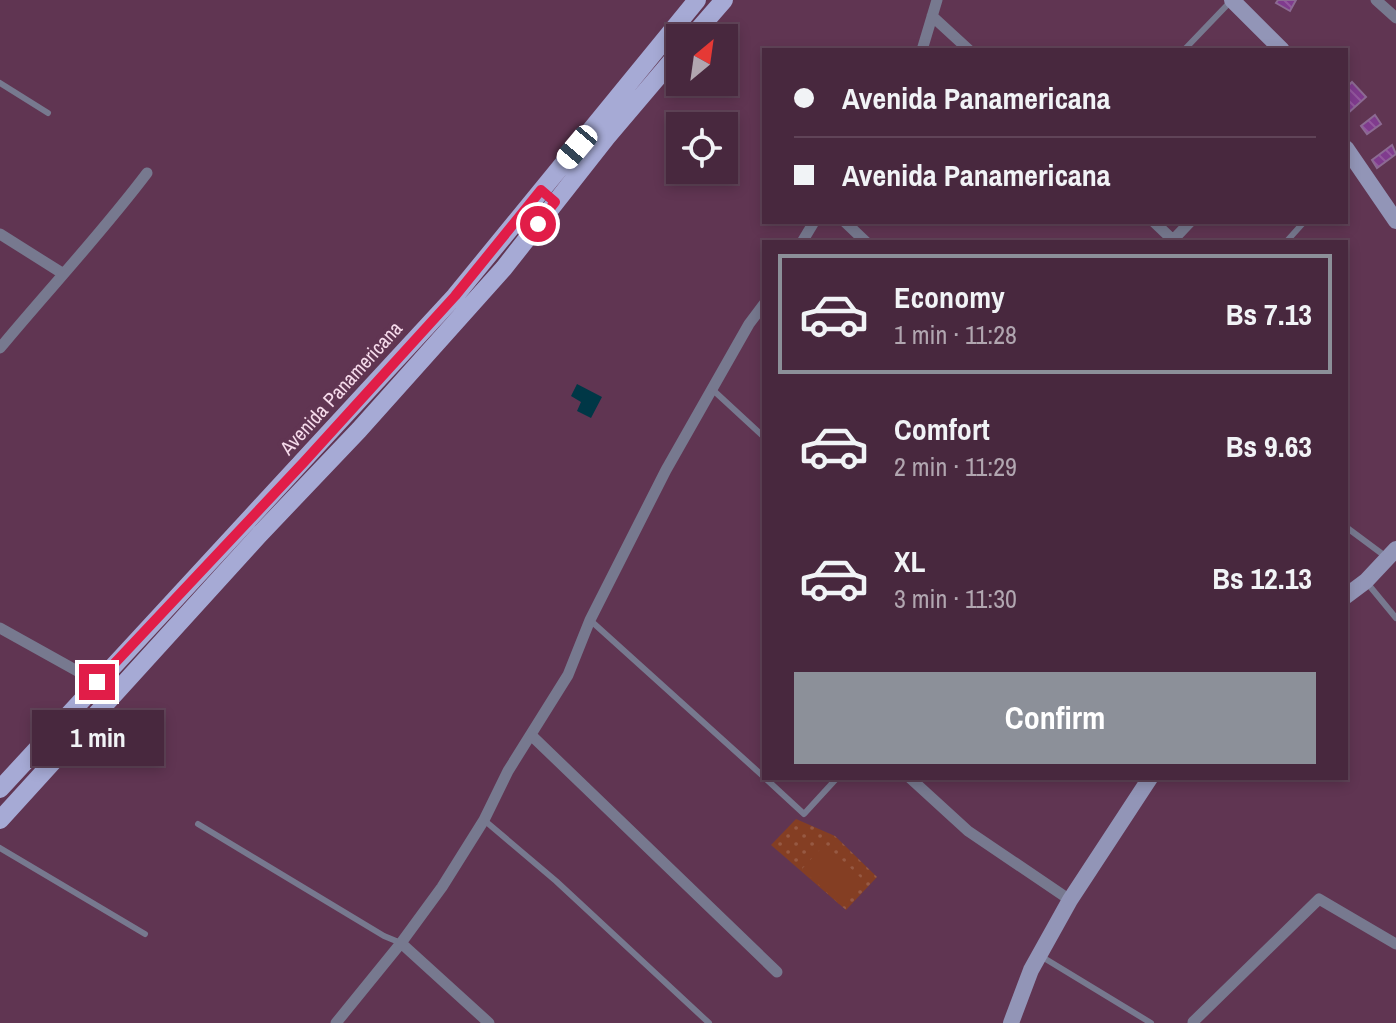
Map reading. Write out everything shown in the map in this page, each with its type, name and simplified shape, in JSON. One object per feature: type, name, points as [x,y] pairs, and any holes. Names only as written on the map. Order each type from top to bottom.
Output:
[{"type":"main road","name":"Avenida Panamericana","points":[[0,820],[345,416],[548,196],[601,132],[697,0]]},
{"type":"main road","points":[[703,24],[724,0]]},
{"type":"main road","points":[[1232,0],[1280,48]]},
{"type":"main road","points":[[680,21],[683,24]]},
{"type":"main road","name":"Avenida Panamericana","points":[[601,132],[666,65]]},
{"type":"main road","points":[[1351,168],[1396,221]]},
{"type":"main road","name":"Avenida Panamericana","points":[[0,789],[97,682],[359,430],[504,268],[548,196]]},
{"type":"main road","points":[[345,416],[359,430]]},
{"type":"main road","points":[[1348,594],[1394,552]]},
{"type":"main road","points":[[53,730],[68,744]]},
{"type":"main road","points":[[1011,1023],[1039,955],[1070,900],[1149,780]]},
{"type":"street","points":[[923,48],[937,0]]},
{"type":"street","points":[[1376,0],[1396,18]]},
{"type":"street","points":[[932,16],[967,48]]},
{"type":"street","points":[[0,348],[62,273],[107,226],[147,173]]},
{"type":"street","points":[[847,224],[864,240]]},
{"type":"street","points":[[1156,224],[1173,240]]},
{"type":"street","points":[[1175,240],[1188,224]]},
{"type":"street","points":[[0,234],[62,273]]},
{"type":"street","points":[[336,1023],[442,887],[484,820],[508,771],[568,675],[590,620],[666,470],[749,324],[762,307]]},
{"type":"street","points":[[0,628],[97,682]]},
{"type":"street","points":[[531,735],[777,972]]},
{"type":"street","points":[[912,780],[968,831],[1070,900]]},
{"type":"street","points":[[1193,1022],[1319,899],[1396,944]]},
{"type":"street","points":[[401,943],[489,1023]]},
{"type":"lane","points":[[1186,48],[1232,0]]},
{"type":"lane","points":[[0,83],[48,113]]},
{"type":"lane","points":[[1288,240],[1302,224]]},
{"type":"lane","points":[[713,390],[762,435]]},
{"type":"lane","points":[[1348,528],[1394,552]]},
{"type":"lane","points":[[1366,581],[1396,618]]},
{"type":"lane","points":[[590,620],[762,776]]},
{"type":"lane","points":[[766,780],[804,814],[835,780]]},
{"type":"lane","points":[[484,820],[556,881],[709,1023]]},
{"type":"lane","points":[[198,824],[384,936],[401,943]]},
{"type":"lane","points":[[0,848],[145,934]]},
{"type":"lane","points":[[1039,955],[1151,1023]]},
{"type":"shaded area","points":[[796,819],[835,836],[877,877],[846,910],[771,845]]},
{"type":"shaded area","points":[[825,844],[862,879],[839,904],[802,869]]},
{"type":"water","points":[[577,384],[602,397],[591,418],[577,411],[581,402],[571,396]]},
{"type":"building","points":[[1278,0],[1296,0],[1290,11],[1276,3]]},
{"type":"building","points":[[1352,82],[1366,97],[1348,113],[1348,86]]},
{"type":"building","points":[[1375,115],[1381,124],[1367,134],[1361,126]]},
{"type":"building","points":[[1392,145],[1396,154],[1377,168],[1372,160]]},
{"type":"route","points":[[97,682],[455,296],[541,190],[555,202],[538,224]]}]
